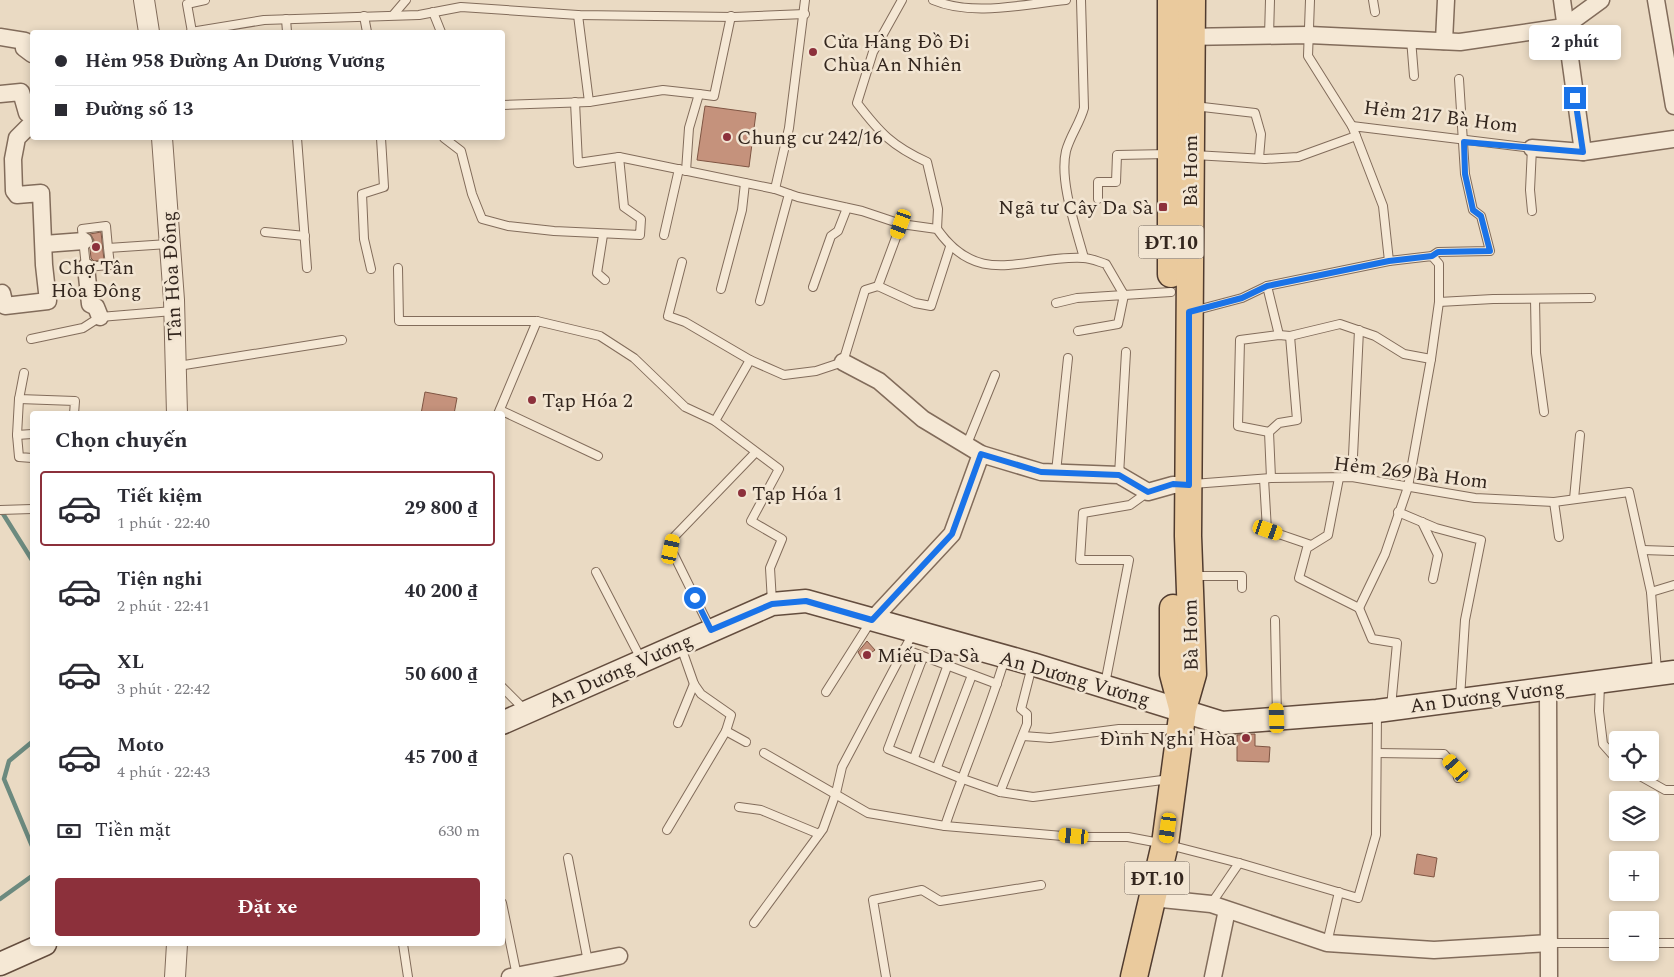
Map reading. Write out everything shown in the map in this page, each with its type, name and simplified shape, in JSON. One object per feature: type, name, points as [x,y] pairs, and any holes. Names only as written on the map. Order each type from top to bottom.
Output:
[{"type":"main road","name":"Bà Hom","points":[[1171,0],[1181,37],[1191,106],[1180,154],[1189,312],[1170,487],[1189,576],[1193,674],[1181,719]]},
{"type":"main road","name":"Bà Hom","points":[[1181,719],[1173,674],[1170,487],[1171,292],[1180,154],[1181,37],[1192,0]]},
{"type":"main road","name":"An Dương Vương","points":[[505,722],[772,604],[806,601],[872,620],[909,640],[1032,664],[1104,686],[1181,719],[1222,723],[1384,710],[1666,673]]},
{"type":"main road","name":"ĐT.10","points":[[1134,977],[1165,844],[1181,719]]},
{"type":"main road","points":[[0,964],[40,946]]},
{"type":"street","points":[[144,0],[148,30]]},
{"type":"street","points":[[1444,40],[1446,0]]},
{"type":"street","points":[[1562,0],[1564,27],[1583,152]]},
{"type":"street","points":[[1181,37],[1309,35],[1460,42],[1564,27],[1601,0]]},
{"type":"street","points":[[1656,0],[1674,106]]},
{"type":"street","points":[[0,37],[25,42],[24,48],[30,52]]},
{"type":"street","points":[[0,94],[21,92],[27,113],[30,114]]},
{"type":"street","points":[[2,293],[5,306],[48,301],[41,193],[17,196],[14,191],[13,159],[17,138],[30,125]]},
{"type":"street","name":"Tân Hòa Đông","points":[[162,140],[174,311],[176,411]]},
{"type":"street","name":"Hẻm 217 Bà Hom","points":[[1532,148],[1583,152],[1674,140]]},
{"type":"street","points":[[44,244],[84,240]]},
{"type":"street","points":[[86,267],[90,304],[96,307],[100,317]]},
{"type":"street","points":[[843,362],[879,381],[923,418],[981,454],[1041,472],[1119,475],[1170,487]]},
{"type":"street","points":[[872,620],[952,534],[981,454]]},
{"type":"street","points":[[1548,689],[1549,977]]},
{"type":"street","points":[[1152,898],[1211,904],[1327,943],[1434,950],[1550,943]]},
{"type":"street","points":[[1213,977],[1227,910]]},
{"type":"street","points":[[175,977],[177,946]]},
{"type":"street","points":[[514,976],[619,956]]},
{"type":"lane","points":[[192,30],[187,4],[206,0]]},
{"type":"lane","points":[[394,14],[406,0]]},
{"type":"lane","points":[[775,189],[789,128],[805,14],[805,0]]},
{"type":"lane","points":[[902,0],[873,52],[858,103],[880,132],[903,151],[927,162],[938,209],[937,229],[950,247],[967,259],[994,266],[1084,258],[1106,264],[1124,295],[1118,324],[1078,331]]},
{"type":"lane","points":[[933,0],[944,4],[979,8],[1066,0]]},
{"type":"lane","points":[[1081,0],[1084,108],[1079,124],[1066,151],[1066,191],[1084,258]]},
{"type":"lane","points":[[1269,36],[1270,0]]},
{"type":"lane","points":[[1310,0],[1308,56],[1352,126]]},
{"type":"lane","points":[[1373,0],[1375,12]]},
{"type":"lane","points":[[204,30],[264,20],[419,14],[461,7],[578,15],[732,16],[805,14]]},
{"type":"lane","points":[[433,12],[440,30]]},
{"type":"lane","points":[[578,15],[589,102]]},
{"type":"lane","points":[[364,16],[367,30]]},
{"type":"lane","points":[[505,105],[589,102],[663,90],[714,96],[732,16]]},
{"type":"lane","points":[[286,19],[287,30]]},
{"type":"lane","points":[[1411,39],[1414,76]]},
{"type":"lane","points":[[1189,312],[1242,298],[1267,286],[1389,261],[1432,256],[1438,252],[1490,251],[1481,216],[1473,210],[1465,174],[1459,80]]},
{"type":"lane","points":[[664,235],[683,170],[689,128],[699,94]]},
{"type":"lane","points":[[576,102],[578,163],[619,157],[775,189],[901,224],[937,229]]},
{"type":"lane","points":[[1191,106],[1255,112],[1261,134],[1259,158]]},
{"type":"lane","name":"Hẻm 217 Bà Hom","points":[[1098,198],[1098,182],[1116,182],[1117,155],[1180,154],[1259,158],[1298,157],[1356,136],[1352,126],[1464,142],[1532,148]]},
{"type":"lane","points":[[1356,136],[1383,206],[1389,261]]},
{"type":"lane","points":[[296,140],[307,268]]},
{"type":"lane","points":[[371,269],[364,239],[362,194],[384,187],[382,140]]},
{"type":"lane","points":[[447,140],[461,151],[472,194],[482,220],[508,226],[603,235],[640,235],[641,219],[624,207],[619,157]]},
{"type":"lane","points":[[1532,148],[1530,190],[1532,211]]},
{"type":"lane","points":[[721,288],[742,210],[745,183]]},
{"type":"lane","points":[[760,301],[789,194]]},
{"type":"lane","points":[[813,286],[831,236],[838,231],[847,208]]},
{"type":"lane","points":[[878,286],[901,224]]},
{"type":"lane","points":[[106,226],[108,248],[110,265],[86,267],[82,228],[106,226]]},
{"type":"lane","points":[[264,232],[305,236]]},
{"type":"lane","points":[[603,235],[597,273],[605,280]]},
{"type":"lane","points":[[108,248],[170,244]]},
{"type":"lane","points":[[682,262],[668,316],[685,322],[750,360],[784,375],[816,371],[843,362],[865,290],[878,286],[915,303],[931,306],[950,247]]},
{"type":"lane","points":[[1359,608],[1385,554],[1408,487],[1431,359],[1439,302],[1439,264],[1432,256]]},
{"type":"lane","points":[[398,268],[399,321],[537,321],[600,336],[634,358],[685,407],[714,421],[779,469],[751,521],[782,539],[770,568],[772,604]]},
{"type":"lane","points":[[1267,286],[1279,335]]},
{"type":"lane","points":[[1056,303],[1077,298],[1171,292]]},
{"type":"lane","points":[[1439,302],[1591,298]]},
{"type":"lane","points":[[1535,299],[1536,354],[1544,412]]},
{"type":"lane","points":[[31,339],[83,328],[100,317],[174,311]]},
{"type":"lane","points":[[499,411],[537,321]]},
{"type":"lane","points":[[1269,432],[1238,426],[1240,340],[1279,335],[1290,336],[1340,324],[1375,336],[1404,354],[1431,359]]},
{"type":"lane","points":[[1352,477],[1359,330]]},
{"type":"lane","points":[[1290,336],[1297,420],[1279,423],[1269,432],[1267,479],[1268,530],[1311,545]]},
{"type":"lane","points":[[176,367],[342,340]]},
{"type":"lane","points":[[1119,475],[1126,352]]},
{"type":"lane","points":[[1056,472],[1068,358]]},
{"type":"lane","points":[[714,421],[750,360]]},
{"type":"lane","points":[[24,373],[17,435],[19,457],[30,458]]},
{"type":"lane","points":[[967,444],[995,375]]},
{"type":"lane","points":[[20,399],[74,402],[74,411]]},
{"type":"lane","points":[[505,415],[598,456]]},
{"type":"lane","points":[[17,435],[30,434]]},
{"type":"lane","points":[[1574,499],[1580,435]]},
{"type":"lane","points":[[711,630],[671,549],[674,537],[755,453]]},
{"type":"lane","name":"Hẻm 269 Bà Hom","points":[[1170,487],[1267,479],[1352,477],[1476,498],[1554,502],[1629,492],[1643,550]]},
{"type":"lane","points":[[764,753],[868,813],[945,826],[1074,836],[1128,837],[1165,844],[1239,863],[1358,898],[1376,835],[1377,753],[1397,643],[1372,639],[1359,608],[1299,578],[1307,548],[1328,534],[1339,478]]},
{"type":"lane","points":[[1104,686],[1129,560],[1080,560],[1083,513],[1130,505],[1170,487]]},
{"type":"lane","points":[[1554,502],[1559,537]]},
{"type":"lane","points":[[0,510],[30,509]]},
{"type":"lane","points":[[1398,512],[1422,522],[1481,540],[1465,620],[1460,700]]},
{"type":"lane","points":[[1422,522],[1438,555],[1432,579]]},
{"type":"lane","points":[[1666,673],[1643,550],[1673,551]]},
{"type":"lane","points":[[596,572],[642,660]]},
{"type":"lane","points":[[1189,576],[1242,576],[1242,588]]},
{"type":"lane","points":[[1650,592],[1674,585]]},
{"type":"lane","points":[[826,692],[872,620]]},
{"type":"lane","points":[[1274,620],[1277,718]]},
{"type":"lane","points":[[754,923],[819,834],[836,793],[842,767],[909,640],[923,657],[998,684]]},
{"type":"lane","points":[[667,830],[726,731],[731,715],[701,694],[694,684],[680,645]]},
{"type":"lane","points":[[923,657],[888,749],[1000,792],[1033,797],[1174,778]]},
{"type":"lane","points":[[945,826],[960,778],[990,709],[1006,658]]},
{"type":"lane","points":[[1000,792],[1023,736],[1027,714],[1021,709],[1032,664]]},
{"type":"lane","points":[[914,758],[947,666]]},
{"type":"lane","points":[[936,767],[972,675]]},
{"type":"lane","points":[[1600,682],[1599,711],[1603,744],[1609,751]]},
{"type":"lane","points":[[678,723],[694,684]]},
{"type":"lane","points":[[505,690],[527,712]]},
{"type":"lane","points":[[1023,736],[1050,738],[1181,719]]},
{"type":"lane","points":[[726,731],[746,742]]},
{"type":"lane","points":[[1377,753],[1444,754],[1456,768],[1458,778]]},
{"type":"lane","points":[[1649,781],[1665,790],[1674,790]]},
{"type":"lane","points":[[739,807],[761,810],[819,834]]},
{"type":"lane","points":[[568,858],[588,962]]},
{"type":"lane","points":[[1211,904],[1239,863]]},
{"type":"lane","points":[[886,977],[873,900],[922,890],[940,901],[1040,885]]},
{"type":"lane","points":[[1327,943],[1339,892]]},
{"type":"lane","points":[[505,921],[514,976]]},
{"type":"lane","points":[[1550,943],[1609,943]]},
{"type":"lane","points":[[1659,943],[1674,943]]},
{"type":"lane","points":[[403,946],[408,977]]},
{"type":"building","name":"Chung cư 242/16","points":[[705,106],[756,113],[749,167],[697,160]]},
{"type":"building","points":[[101,232],[104,260],[94,261],[91,258],[90,249],[94,240],[90,234]]},
{"type":"building","points":[[425,392],[457,398],[455,411],[422,411]]},
{"type":"building","points":[[867,641],[875,650],[862,659],[858,652]]},
{"type":"building","name":"Đình Nghi Hòa","points":[[1255,734],[1255,746],[1270,747],[1269,762],[1237,761],[1237,735]]},
{"type":"building","points":[[1417,854],[1437,858],[1434,877],[1414,874]]},
{"type":"waterway","points":[[0,509],[30,557]]},
{"type":"waterway","points":[[30,744],[9,761],[4,779],[30,841]]},
{"type":"waterway","points":[[0,899],[30,877]]},
{"type":"place","name":"Cửa Hàng Đồ Đi Chùa An Nhiên","points":[[813,52]]},
{"type":"place","name":"Chung cư 242/16","points":[[727,137]]},
{"type":"place","name":"Ngã tư Cây Da Sà","points":[[1163,207]]},
{"type":"place","name":"Chợ Tân Hòa Đông","points":[[96,247]]},
{"type":"place","name":"Tạp Hóa 2","points":[[532,400]]},
{"type":"place","name":"Tạp Hóa 1","points":[[742,493]]},
{"type":"place","name":"Miếu Da Sà","points":[[867,655]]},
{"type":"place","name":"Đình Nghi Hòa","points":[[1246,738]]},
{"type":"route","points":[[695,598],[711,630],[772,604],[806,601],[872,620],[952,534],[981,454],[1041,472],[1119,475],[1148,492],[1173,484],[1189,485],[1189,312],[1242,298],[1267,286],[1349,271],[1389,261],[1432,256],[1438,252],[1490,251],[1481,216],[1473,210],[1465,174],[1464,142],[1583,152],[1575,98]]}]
